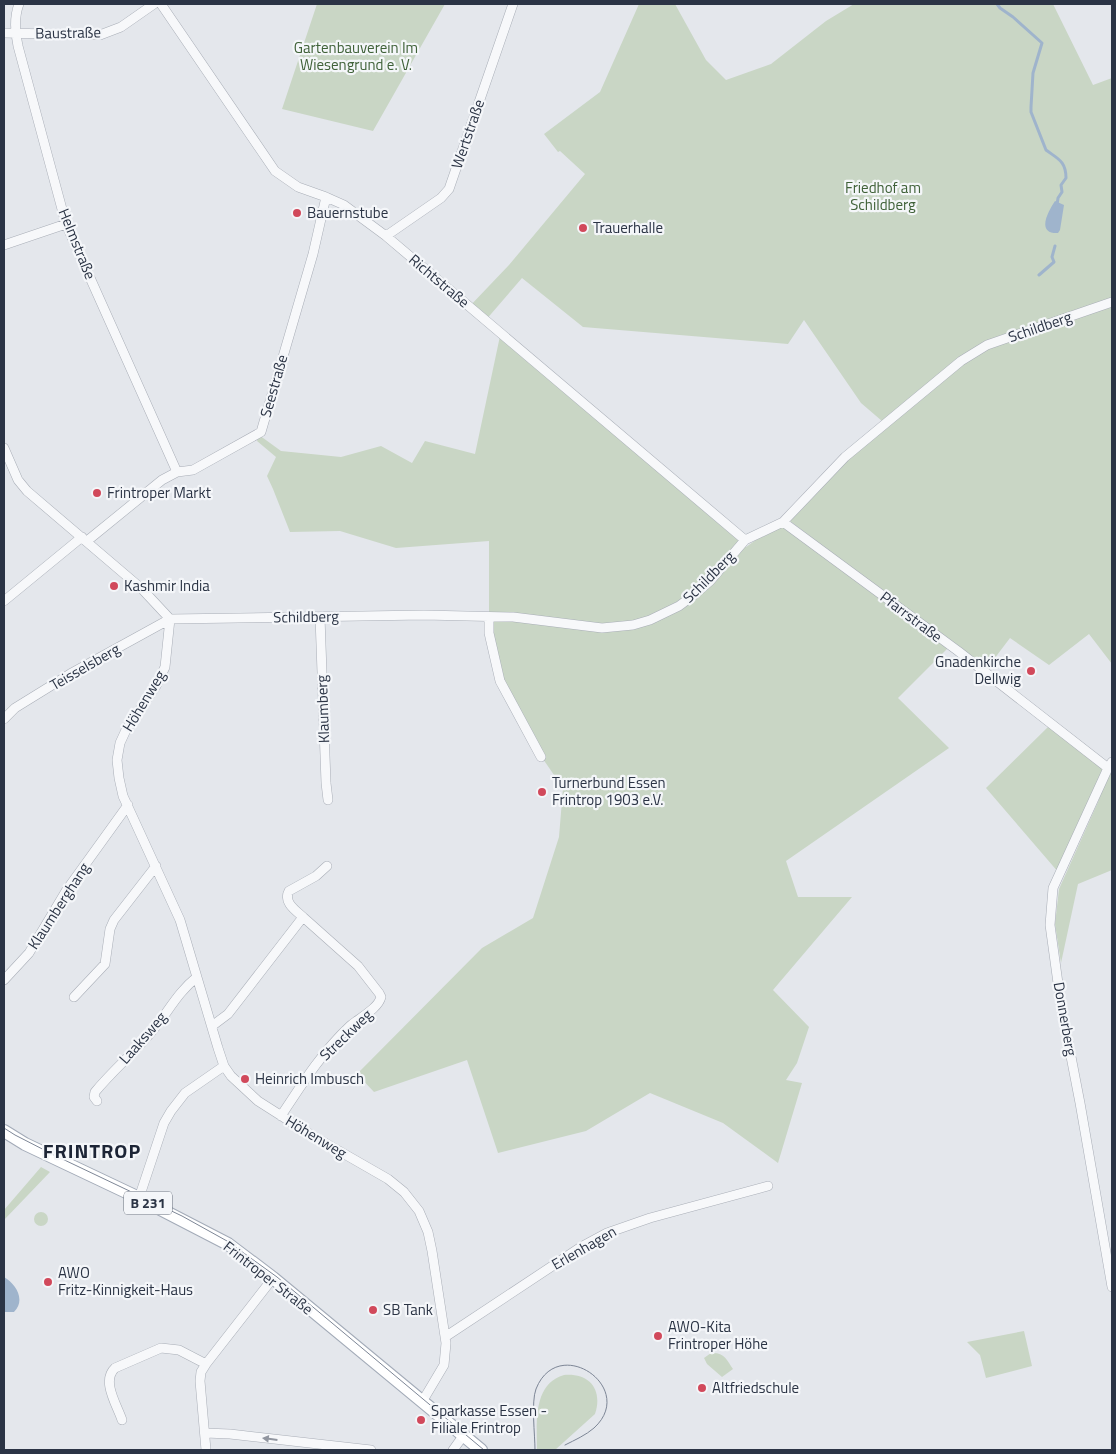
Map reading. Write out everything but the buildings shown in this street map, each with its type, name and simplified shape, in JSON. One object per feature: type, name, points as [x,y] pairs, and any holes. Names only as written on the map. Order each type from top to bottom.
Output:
[{"type":"main road","name":"Frintroper Straße","points":[[4,1131],[24,1144],[139,1198],[228,1244],[273,1278],[481,1450]]},
{"type":"street","name":"Helmstraße","points":[[19,4],[16,33],[66,224],[177,472]]},
{"type":"street","name":"Baustraße","points":[[4,33],[100,35],[121,27],[154,4]]},
{"type":"street","name":"Richtstraße","points":[[161,4],[275,171],[298,187],[326,197],[361,216],[745,540]]},
{"type":"street","name":"Wertstraße","points":[[386,236],[441,198],[449,189],[513,4]]},
{"type":"street","name":"Seestraße","points":[[4,601],[162,480],[177,472],[193,470],[261,432],[310,262],[326,197]]},
{"type":"street","points":[[4,245],[66,224]]},
{"type":"street","name":"Schildberg","points":[[170,619],[424,615],[489,616],[513,617],[602,628],[650,620],[679,606],[695,594],[710,581],[745,540],[783,522],[845,457],[961,361],[987,345],[1112,302]]},
{"type":"street","points":[[4,448],[18,480],[27,491],[142,589],[170,619]]},
{"type":"street","name":"Pfarrstraße","points":[[783,522],[1110,765]]},
{"type":"street","points":[[489,616],[488,633],[500,681],[541,757]]},
{"type":"street","name":"Klaumberg","points":[[320,617],[328,800]]},
{"type":"street","name":"Teisselsberg","points":[[4,719],[15,708],[70,674],[170,619]]},
{"type":"street","name":"Höhenweg","points":[[170,619],[165,667],[156,686],[126,730],[118,751],[118,778],[128,805],[180,920],[224,1066],[249,1094],[313,1136],[388,1179],[404,1192],[422,1216],[430,1239],[446,1351],[444,1365],[422,1402]]},
{"type":"street","name":"Donnerberg","points":[[1110,765],[1053,888],[1050,925],[1061,1004],[1112,1287]]},
{"type":"street","name":"Klaumberghang","points":[[4,980],[29,953],[66,891],[128,805]]},
{"type":"street","points":[[74,996],[105,964],[110,929],[114,920],[156,866]]},
{"type":"street","name":"Streckweg","points":[[281,1116],[328,1048],[350,1026],[377,1004],[381,997],[358,966],[290,904],[287,895],[294,888],[316,876],[327,866]]},
{"type":"street","points":[[212,1026],[228,1014],[303,917]]},
{"type":"street","name":"Laaksweg","points":[[96,1101],[94,1097],[95,1092],[160,1022],[180,992],[196,977]]},
{"type":"street","points":[[139,1198],[164,1123],[170,1111],[191,1088],[224,1066]]},
{"type":"street","name":"Erlenhagen","points":[[445,1337],[575,1251],[607,1233],[650,1218],[768,1186]]},
{"type":"street","points":[[206,1450],[200,1381],[202,1372],[206,1364],[273,1278]]},
{"type":"street","points":[[122,1420],[108,1382],[110,1374],[115,1368],[160,1348],[179,1350],[206,1364]]},
{"type":"street","points":[[205,1433],[230,1434],[371,1450]]},
{"type":"street","points":[[453,1450],[463,1436]]},
{"type":"green space","name":"Gartenbauverein Im Wiesengrund e. V.","points":[[317,4],[445,4],[373,131],[282,109]]},
{"type":"green space","name":"Friedhof am Schildberg","points":[[639,4],[675,4],[706,60],[726,80],[771,64],[826,21],[854,4],[1053,4],[1093,85],[1112,78],[1112,664],[1089,634],[1049,665],[1010,638],[985,671],[786,518],[882,421],[861,403],[804,320],[788,344],[583,327],[522,278],[485,321],[468,308],[509,265],[585,174],[560,151],[558,152],[544,134],[600,92]]},
{"type":"green space","points":[[500,336],[746,547],[783,521],[948,648],[898,698],[949,748],[786,861],[798,897],[852,897],[773,990],[809,1027],[797,1063],[786,1080],[802,1083],[778,1163],[723,1123],[650,1093],[586,1131],[498,1153],[467,1060],[374,1092],[357,1074],[482,948],[533,918],[559,837],[563,788],[543,759],[499,679],[489,613],[489,541],[396,548],[340,531],[290,532],[267,476],[276,457],[257,441],[259,435],[281,451],[341,457],[381,446],[412,463],[425,441],[475,454]]},
{"type":"green space","points":[[1048,727],[1106,769],[1059,873],[986,788]]},
{"type":"green space","points":[[1112,765],[1112,870],[1078,884],[1061,963],[1055,924],[1059,889],[1098,802]]},
{"type":"green space","points":[[41,1167],[50,1172],[4,1220],[4,1210]]},
{"type":"green space","points":[[38,1212],[44,1212],[48,1219],[44,1226],[38,1226],[34,1222],[34,1216]]},
{"type":"green space","points":[[1024,1331],[1032,1366],[986,1378],[980,1355],[967,1342]]},
{"type":"green space","points":[[711,1353],[722,1355],[733,1369],[722,1377],[707,1364],[704,1358]]},
{"type":"green space","points":[[564,1375],[581,1377],[592,1385],[596,1391],[597,1398],[595,1414],[555,1450],[537,1450],[537,1418],[541,1396],[546,1387]]},
{"type":"water","points":[[1055,201],[1064,205],[1058,233],[1047,230],[1045,226],[1047,215]]},
{"type":"water","points":[[4,1277],[16,1288],[18,1293],[18,1307],[14,1312],[4,1312]]},
{"type":"waterway","points":[[997,4],[1042,43],[1033,73],[1031,112],[1046,150],[1060,161],[1065,168],[1066,178],[1061,185],[1062,192],[1058,198],[1057,205]]},
{"type":"waterway","points":[[1039,275],[1054,262],[1052,257],[1055,246]]},
{"type":"tram line","points":[[4,1128],[56,1156],[182,1216],[227,1241],[277,1277],[484,1450]]},
{"type":"tram line","points":[[535,1450],[533,1410],[536,1389],[547,1373],[561,1366],[576,1366],[590,1372],[601,1383],[607,1397],[605,1413],[594,1428],[565,1445]]},
{"type":"place","name":"Bauernstube","points":[[297,213]]},
{"type":"place","name":"Trauerhalle","points":[[583,228]]},
{"type":"place","name":"Frintroper Markt","points":[[97,493]]},
{"type":"place","name":"Kashmir India","points":[[114,586]]},
{"type":"place","name":"Gnadenkirche Dellwig","points":[[1031,671]]},
{"type":"place","name":"Turnerbund Essen Frintrop 1903 e.V.","points":[[542,792]]},
{"type":"place","name":"Heinrich Imbusch","points":[[245,1079]]},
{"type":"place","name":"AWO Fritz-Kinnigkeit-Haus","points":[[48,1282]]},
{"type":"place","name":"SB Tank","points":[[373,1310]]},
{"type":"place","name":"AWO-Kita Frintroper Höhe","points":[[658,1336]]},
{"type":"place","name":"Altfriedschule","points":[[702,1388]]},
{"type":"place","name":"Sparkasse Essen - Filiale Frintrop","points":[[421,1420]]},
{"type":"district","name":"FRINTROP","points":[[92,1151]]}]
